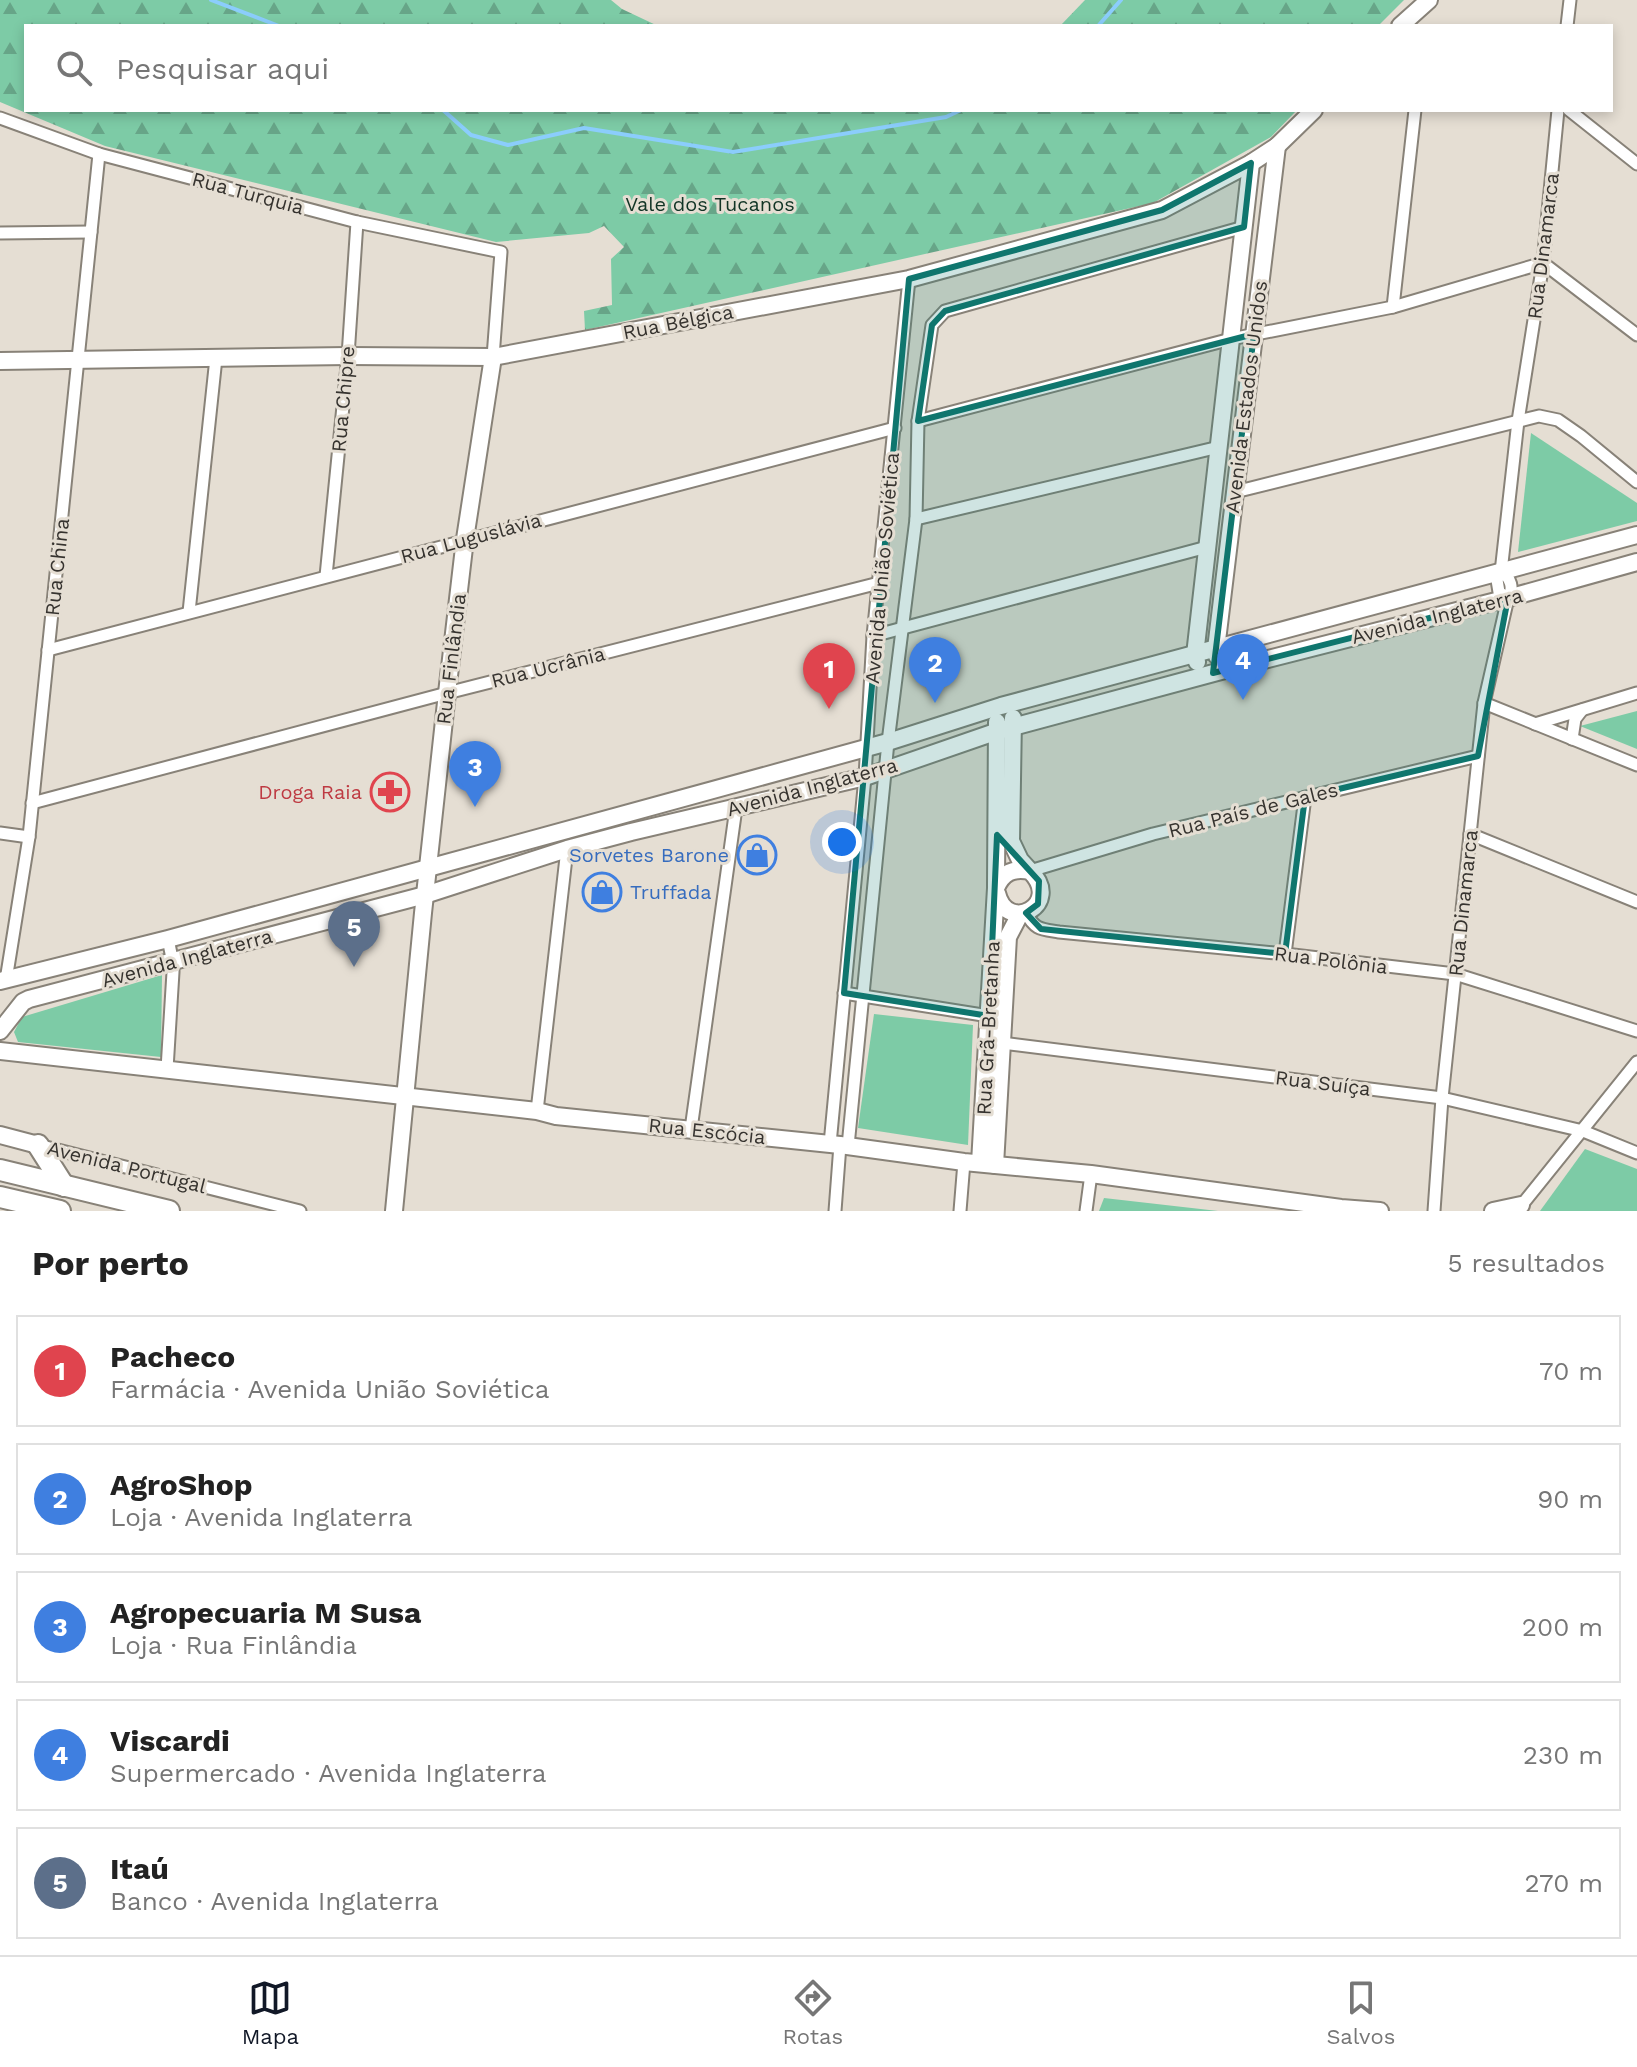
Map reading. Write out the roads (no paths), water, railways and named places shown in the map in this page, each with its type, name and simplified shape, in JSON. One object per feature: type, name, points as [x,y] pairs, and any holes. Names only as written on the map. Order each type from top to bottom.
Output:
[{"type":"highway","points":[[38,1145],[64,1186]]},
{"type":"highway","points":[[0,1170],[169,1211]]},
{"type":"highway","points":[[0,1197],[60,1211]]},
{"type":"street","points":[[1408,23],[1429,0]]},
{"type":"street","points":[[1567,24],[1571,1]]},
{"type":"street","name":"Rua Bélgica","points":[[0,361],[493,357],[909,279],[1162,210],[1251,163],[1277,146],[1312,112]]},
{"type":"street","points":[[1393,307],[1415,112]]},
{"type":"street","name":"Rua Dinamarca","points":[[1434,1211],[1442,1098],[1478,756],[1484,703],[1511,590],[1508,577],[1501,572],[1518,421],[1543,263],[1558,112]]},
{"type":"street","points":[[1572,112],[1637,164]]},
{"type":"street","name":"Rua Turquia","points":[[0,118],[99,154],[357,222],[501,252]]},
{"type":"street","name":"Avenida Estados Unidos","points":[[1221,671],[1216,649],[1277,146]]},
{"type":"street","name":"Rua China","points":[[3,980],[29,837],[99,154]]},
{"type":"street","name":"Avenida Estados Unidos","points":[[1195,655],[1251,163]]},
{"type":"street","name":"Rua Chipre","points":[[326,576],[348,356],[357,222]]},
{"type":"street","name":"Avenida União Soviética","points":[[840,1145],[864,995],[888,742],[916,519],[918,421],[932,325],[945,311],[1244,227]]},
{"type":"street","points":[[0,233],[91,232]]},
{"type":"street","name":"Rua Finlândia","points":[[394,1211],[447,693],[465,539],[493,357],[501,252]]},
{"type":"street","points":[[918,421],[1231,339],[1393,307],[1543,263],[1637,335]]},
{"type":"street","name":"Avenida União Soviética","points":[[840,1145],[844,993],[865,777],[873,636],[909,279]]},
{"type":"street","points":[[189,612],[216,358]]},
{"type":"street","points":[[1235,492],[1539,416],[1558,420],[1637,482]]},
{"type":"street","name":"Rua Luguslávia","points":[[48,650],[895,428]]},
{"type":"street","points":[[916,519],[1219,447]]},
{"type":"street","name":"Avenida Inglaterra","points":[[3,980],[168,939],[888,742],[1004,706],[1637,535]]},
{"type":"street","points":[[873,636],[1207,547]]},
{"type":"street","name":"Avenida Inglaterra","points":[[23,1002],[425,895],[567,849],[865,777],[1006,729],[1637,562]]},
{"type":"street","name":"Rua Ucrânia","points":[[32,803],[879,583]]},
{"type":"street","points":[[1195,655],[1201,676]]},
{"type":"street","points":[[1535,724],[1637,693]]},
{"type":"street","points":[[1484,703],[1637,765]]},
{"type":"street","points":[[1004,706],[1011,841],[1020,860],[1030,871],[1039,881],[1041,896],[1038,904],[1023,913],[1004,908],[996,890],[1001,878],[1016,869],[1030,871]]},
{"type":"street","points":[[1572,739],[1575,719],[1582,709]]},
{"type":"street","name":"Rua Grã-Bretanha","points":[[980,1163],[1006,729]]},
{"type":"street","name":"Rua País de Gales","points":[[1030,871],[1153,834],[1478,756]]},
{"type":"street","points":[[1285,954],[1305,797]]},
{"type":"street","points":[[648,807],[653,827]]},
{"type":"street","points":[[691,1129],[736,808]]},
{"type":"street","points":[[625,813],[631,832]]},
{"type":"street","points":[[0,833],[29,837]]},
{"type":"street","points":[[1470,834],[1637,902]]},
{"type":"street","points":[[537,1111],[567,849]]},
{"type":"street","name":"Rua Grã-Bretanha","points":[[980,1163],[1002,1043],[1008,937],[1023,913]]},
{"type":"street","name":"Rua Polônia","points":[[1023,913],[1032,925],[1041,929],[1455,974],[1637,1031]]},
{"type":"street","points":[[167,1069],[173,963],[168,939]]},
{"type":"street","points":[[3,980],[13,995],[23,1002],[0,1031],[32,1055]]},
{"type":"street","points":[[844,993],[989,1016]]},
{"type":"street","name":"Rua Suíça","points":[[1002,1043],[1442,1098],[1583,1131],[1637,1153]]},
{"type":"street","name":"Rua Escócia","points":[[0,1051],[1091,1174],[1340,1210],[1380,1211]]},
{"type":"street","points":[[1493,1211],[1519,1208],[1637,1062]]},
{"type":"street","name":"Avenida Portugal","points":[[0,1135],[300,1211]]},
{"type":"street","points":[[835,1211],[840,1145]]},
{"type":"street","points":[[960,1211],[980,1163]]},
{"type":"street","points":[[1086,1211],[1091,1174]]},
{"type":"waterway","points":[[211,0],[274,24]]},
{"type":"waterway","points":[[1100,24],[1121,0]]},
{"type":"waterway","points":[[445,112],[471,135],[508,145],[584,128],[733,152],[946,117],[957,112]]},
{"type":"place","name":"Viscardi","points":[[1243,700]]},
{"type":"place","name":"AgroShop","points":[[935,703]]},
{"type":"place","name":"Pacheco","points":[[829,709]]},
{"type":"place","name":"Droga Raia","points":[[390,792]]},
{"type":"place","name":"Agropecuaria M Susa","points":[[475,807]]},
{"type":"place","name":"Sorvetes Barone","points":[[757,855]]},
{"type":"place","name":"Truffada","points":[[602,892]]},
{"type":"place","name":"Itaú","points":[[354,967]]},
{"type":"park label","name":"Vale dos Tucanos","points":[[710,204]]}]
